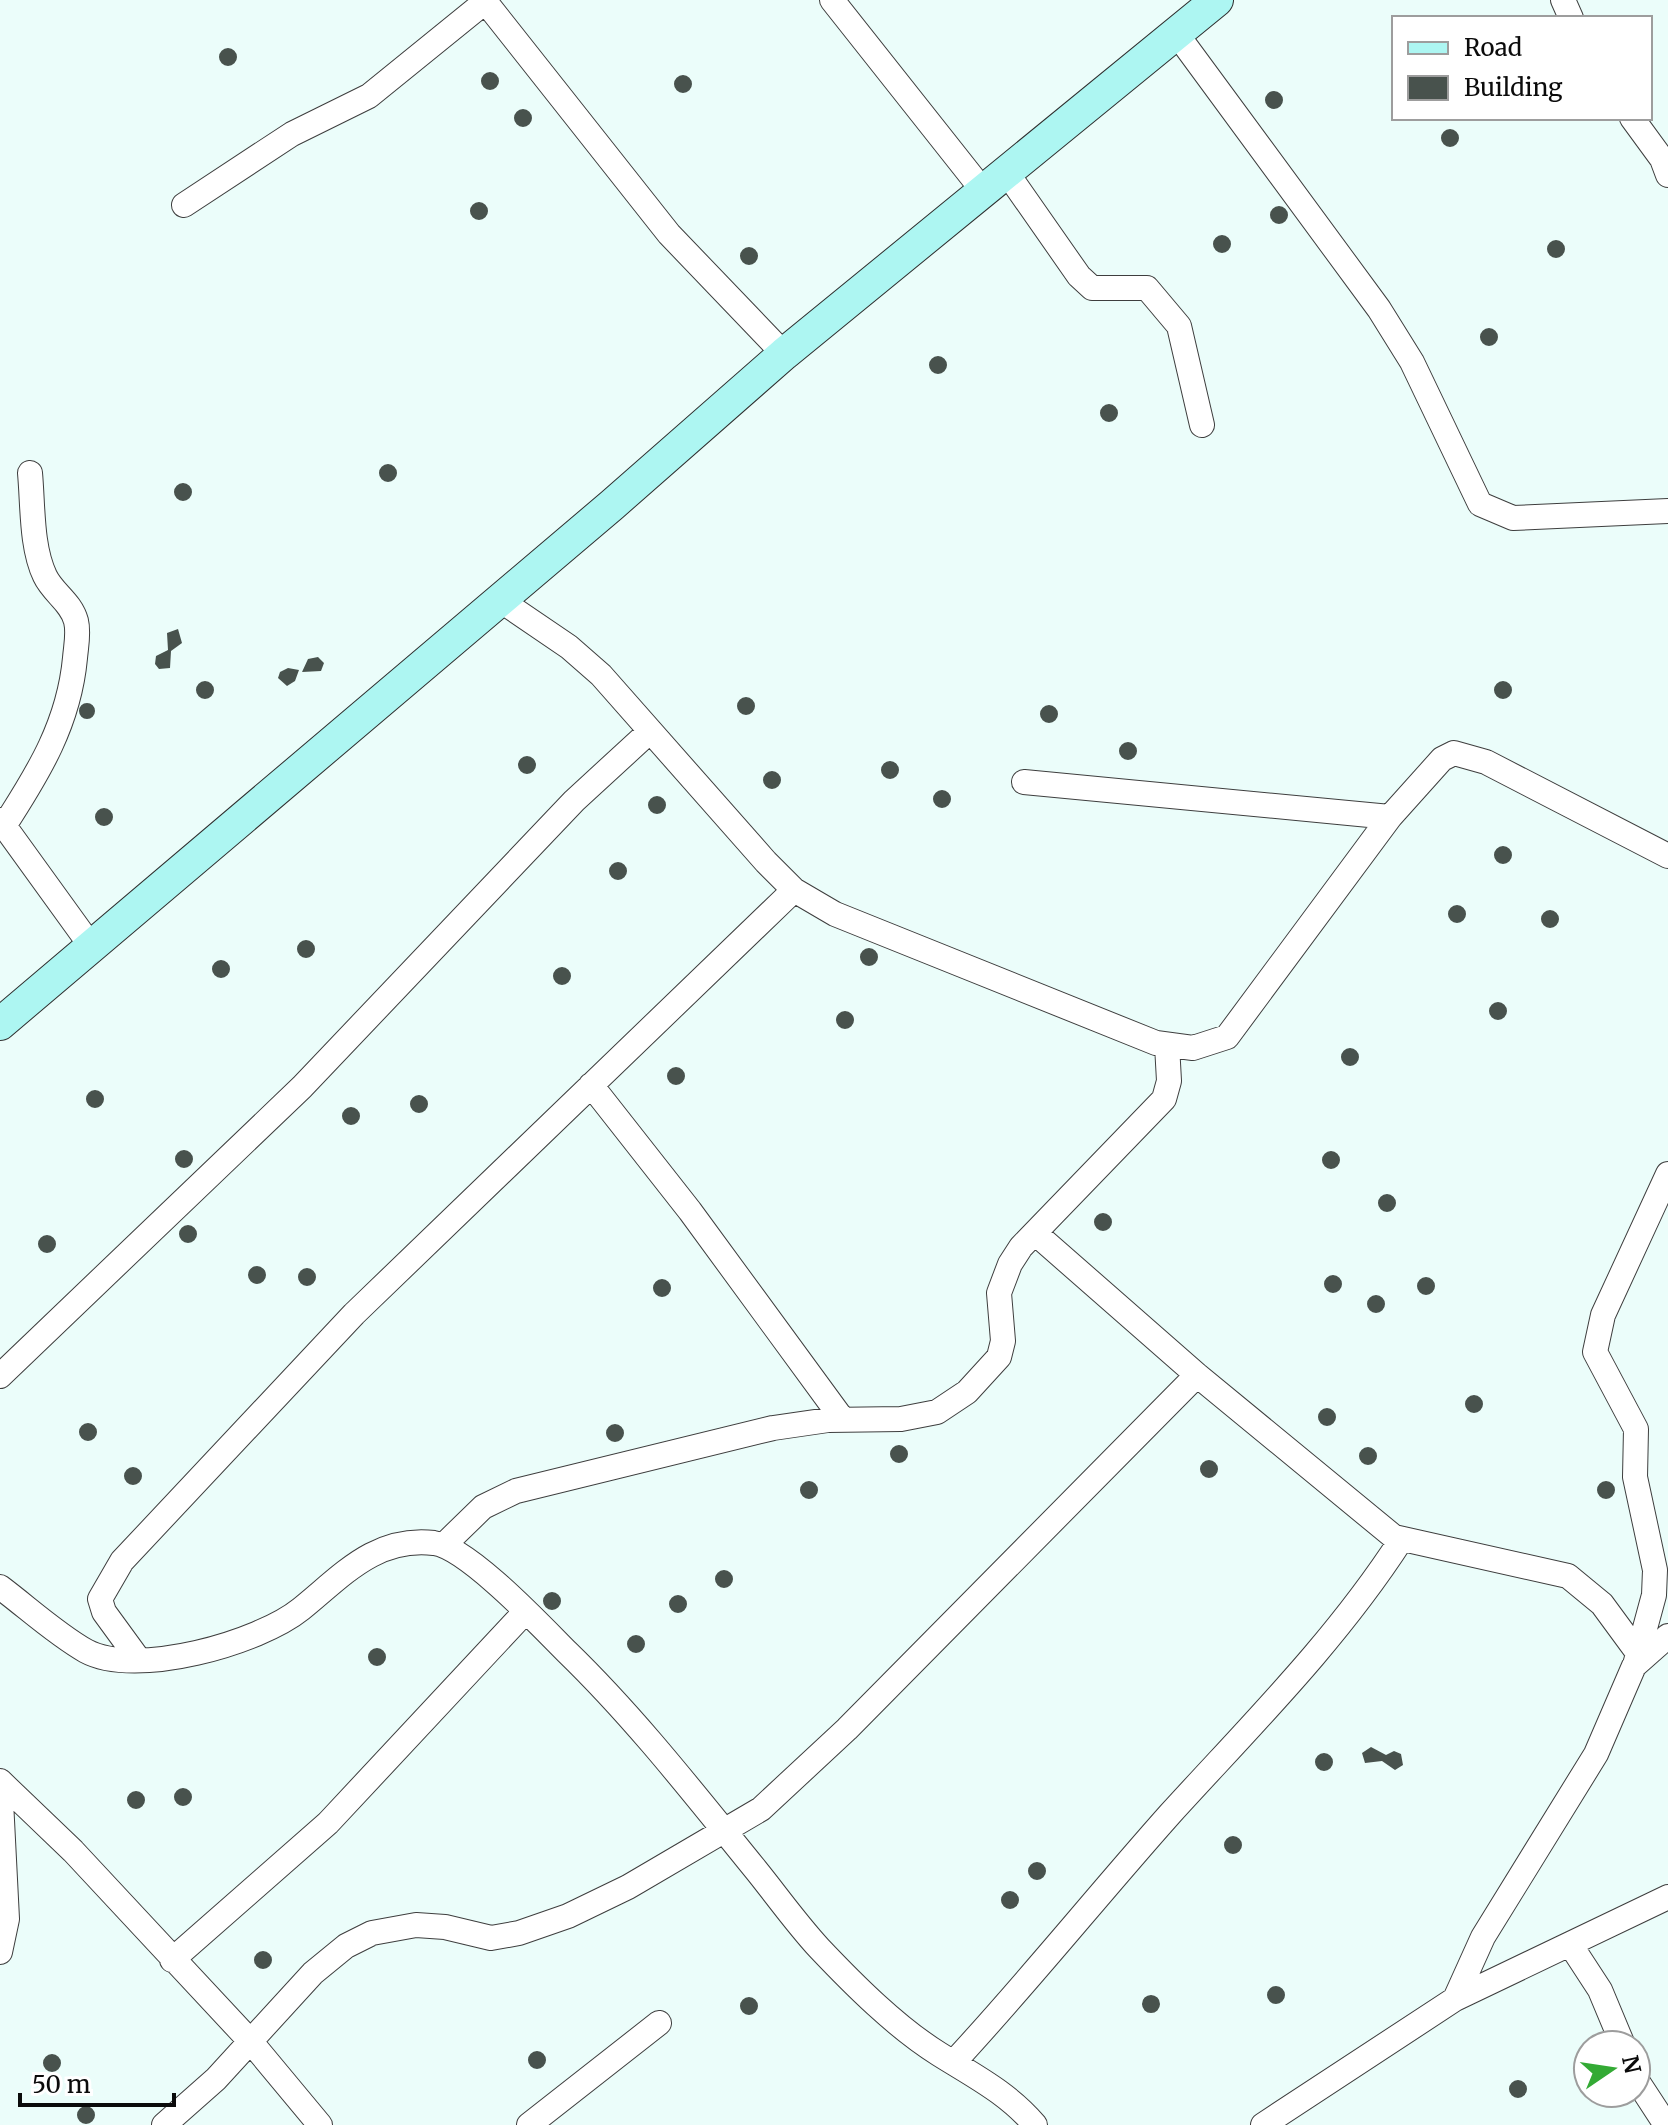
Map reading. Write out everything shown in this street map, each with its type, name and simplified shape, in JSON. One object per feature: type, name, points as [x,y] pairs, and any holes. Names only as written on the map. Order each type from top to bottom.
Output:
[{"type":"street","points":[[832,0],[1092,288],[1147,288],[1162,303],[1179,326],[1202,425]]},
{"type":"street","points":[[0,1024],[612,505],[784,354],[1217,0]]},
{"type":"street","points":[[184,205],[292,134],[369,96],[484,1],[669,234],[784,354]]},
{"type":"street","points":[[1176,33],[1244,121],[1387,322],[1412,362],[1480,504],[1513,518],[1668,511]]},
{"type":"street","points":[[1633,120],[1662,159],[1668,175]]},
{"type":"street","points":[[30,473],[42,569],[50,586],[70,606],[77,635],[70,702],[62,724],[35,777],[2,823],[91,946]]},
{"type":"street","points":[[500,600],[569,647],[601,675],[794,890],[835,914],[1167,1045],[1193,1048],[1227,1037],[1390,817],[1442,759],[1454,753],[1467,754],[1668,856]]},
{"type":"street","points":[[0,1376],[302,1087],[574,801],[649,732]]},
{"type":"street","points":[[1024,782],[1390,817]]},
{"type":"street","points":[[139,1660],[104,1612],[100,1599],[122,1561],[354,1314],[794,890]]},
{"type":"street","points":[[444,1545],[483,1507],[516,1491],[773,1428],[929,1415],[967,1392],[999,1357],[1003,1341],[999,1293],[1010,1264],[1035,1233],[1164,1099],[1169,1081],[1167,1045]]},
{"type":"street","points":[[591,1085],[709,1235],[843,1420]]},
{"type":"street","points":[[1455,1999],[1483,1937],[1596,1754],[1636,1660],[1654,1595],[1655,1570],[1635,1477],[1636,1429],[1595,1352],[1603,1315],[1668,1174]]},
{"type":"street","points":[[1035,1233],[1197,1375],[1401,1540],[1568,1576],[1602,1604],[1636,1660]]},
{"type":"street","points":[[164,2125],[216,2079],[313,1973],[346,1946],[372,1933],[425,1925],[491,1938],[519,1933],[568,1916],[628,1887],[761,1809],[847,1729],[1197,1375]]},
{"type":"street","points":[[954,2062],[1040,1969],[1101,1891],[1329,1642],[1401,1540]]},
{"type":"street","points":[[0,1587],[87,1652],[113,1660],[139,1660],[244,1641],[278,1627],[348,1567],[369,1555],[410,1544],[444,1545],[525,1612],[592,1676],[818,1947],[908,2030],[1002,2093],[1035,2125]]},
{"type":"street","points":[[172,1960],[328,1823],[525,1612]]},
{"type":"street","points":[[1636,1660],[1668,1636]]},
{"type":"street","points":[[0,1781],[73,1851],[251,2042],[320,2125]]},
{"type":"street","points":[[0,1781],[7,1919],[0,1952]]},
{"type":"street","points":[[1263,2125],[1455,1999],[1668,1897]]},
{"type":"street","points":[[1570,1944],[1600,1990],[1616,2029]]},
{"type":"street","points":[[529,2125],[659,2023]]},
{"type":"street","points":[[1652,2104],[1666,2125]]},
{"type":"building","points":[[228,48],[237,57],[228,66],[219,57]]},
{"type":"building","points":[[490,72],[499,81],[490,90],[481,81]]},
{"type":"building","points":[[683,75],[692,84],[683,93],[674,84]]},
{"type":"building","points":[[1274,91],[1283,100],[1274,109],[1265,100]]},
{"type":"building","points":[[523,109],[532,118],[523,127],[514,118]]},
{"type":"building","points":[[1450,129],[1459,138],[1450,147],[1441,138]]},
{"type":"building","points":[[479,202],[488,211],[479,220],[470,211]]},
{"type":"building","points":[[1279,206],[1288,215],[1279,224],[1270,215]]},
{"type":"building","points":[[1222,235],[1231,244],[1222,253],[1213,244]]},
{"type":"building","points":[[1556,240],[1565,249],[1556,258],[1547,249]]},
{"type":"building","points":[[749,247],[758,256],[749,265],[740,256]]},
{"type":"building","points":[[1489,328],[1498,337],[1489,346],[1480,337]]},
{"type":"building","points":[[938,356],[947,365],[938,374],[929,365]]},
{"type":"building","points":[[1109,404],[1118,413],[1109,422],[1100,413]]},
{"type":"building","points":[[388,464],[397,473],[388,482],[379,473]]},
{"type":"building","points":[[183,483],[192,492],[183,501],[174,492]]},
{"type":"building","points":[[178,629],[182,643],[171,651],[170,668],[159,669],[155,664],[156,656],[168,650],[167,633]]},
{"type":"building","points":[[318,657],[324,663],[321,671],[302,672],[308,659]]},
{"type":"building","points":[[288,668],[299,670],[295,681],[287,686],[278,678],[280,672]]},
{"type":"building","points":[[205,681],[214,690],[205,699],[196,690]]},
{"type":"building","points":[[1503,681],[1512,690],[1503,699],[1494,690]]},
{"type":"building","points":[[746,697],[755,706],[746,715],[737,706]]},
{"type":"building","points":[[84,703],[90,703],[95,711],[93,717],[84,719],[79,714],[79,708]]},
{"type":"building","points":[[1049,705],[1058,714],[1049,723],[1040,714]]},
{"type":"building","points":[[1128,742],[1137,751],[1128,760],[1119,751]]},
{"type":"building","points":[[527,756],[536,765],[527,774],[518,765]]},
{"type":"building","points":[[890,761],[899,770],[890,779],[881,770]]},
{"type":"building","points":[[772,771],[781,780],[772,789],[763,780]]},
{"type":"building","points":[[942,790],[951,799],[942,808],[933,799]]},
{"type":"building","points":[[657,796],[666,805],[657,814],[648,805]]},
{"type":"building","points":[[104,808],[113,817],[104,826],[95,817]]},
{"type":"building","points":[[1503,846],[1512,855],[1503,864],[1494,855]]},
{"type":"building","points":[[618,862],[627,871],[618,880],[609,871]]},
{"type":"building","points":[[1457,905],[1466,914],[1457,923],[1448,914]]},
{"type":"building","points":[[1550,910],[1559,919],[1550,928],[1541,919]]},
{"type":"building","points":[[306,940],[315,949],[306,958],[297,949]]},
{"type":"building","points":[[869,948],[878,957],[869,966],[860,957]]},
{"type":"building","points":[[221,960],[230,969],[221,978],[212,969]]},
{"type":"building","points":[[562,967],[571,976],[562,985],[553,976]]},
{"type":"building","points":[[1498,1002],[1507,1011],[1498,1020],[1489,1011]]},
{"type":"building","points":[[845,1011],[854,1020],[845,1029],[836,1020]]},
{"type":"building","points":[[1350,1048],[1359,1057],[1350,1066],[1341,1057]]},
{"type":"building","points":[[676,1067],[685,1076],[676,1085],[667,1076]]},
{"type":"building","points":[[95,1090],[104,1099],[95,1108],[86,1099]]},
{"type":"building","points":[[419,1095],[428,1104],[419,1113],[410,1104]]},
{"type":"building","points":[[351,1107],[360,1116],[351,1125],[342,1116]]},
{"type":"building","points":[[184,1150],[193,1159],[184,1168],[175,1159]]},
{"type":"building","points":[[1331,1151],[1340,1160],[1331,1169],[1322,1160]]},
{"type":"building","points":[[1387,1194],[1396,1203],[1387,1212],[1378,1203]]},
{"type":"building","points":[[1103,1213],[1112,1222],[1103,1231],[1094,1222]]},
{"type":"building","points":[[188,1225],[197,1234],[188,1243],[179,1234]]},
{"type":"building","points":[[47,1235],[56,1244],[47,1253],[38,1244]]},
{"type":"building","points":[[257,1266],[266,1275],[257,1284],[248,1275]]},
{"type":"building","points":[[307,1268],[316,1277],[307,1286],[298,1277]]},
{"type":"building","points":[[1333,1275],[1342,1284],[1333,1293],[1324,1284]]},
{"type":"building","points":[[1426,1277],[1435,1286],[1426,1295],[1417,1286]]},
{"type":"building","points":[[662,1279],[671,1288],[662,1297],[653,1288]]},
{"type":"building","points":[[1376,1295],[1385,1304],[1376,1313],[1367,1304]]},
{"type":"building","points":[[1474,1395],[1483,1404],[1474,1413],[1465,1404]]},
{"type":"building","points":[[1327,1408],[1336,1417],[1327,1426],[1318,1417]]},
{"type":"building","points":[[88,1423],[97,1432],[88,1441],[79,1432]]},
{"type":"building","points":[[615,1424],[624,1433],[615,1442],[606,1433]]},
{"type":"building","points":[[899,1445],[908,1454],[899,1463],[890,1454]]},
{"type":"building","points":[[1368,1447],[1377,1456],[1368,1465],[1359,1456]]},
{"type":"building","points":[[1209,1460],[1218,1469],[1209,1478],[1200,1469]]},
{"type":"building","points":[[133,1467],[142,1476],[133,1485],[124,1476]]},
{"type":"building","points":[[809,1481],[818,1490],[809,1499],[800,1490]]},
{"type":"building","points":[[1606,1481],[1615,1490],[1606,1499],[1597,1490]]},
{"type":"building","points":[[724,1570],[733,1579],[724,1588],[715,1579]]},
{"type":"building","points":[[552,1592],[561,1601],[552,1610],[543,1601]]},
{"type":"building","points":[[678,1595],[687,1604],[678,1613],[669,1604]]},
{"type":"building","points":[[636,1635],[645,1644],[636,1653],[627,1644]]},
{"type":"building","points":[[377,1648],[386,1657],[377,1666],[368,1657]]},
{"type":"building","points":[[1371,1747],[1386,1755],[1394,1751],[1401,1754],[1403,1765],[1395,1770],[1382,1761],[1365,1763],[1362,1753]]},
{"type":"building","points":[[1324,1753],[1333,1762],[1324,1771],[1315,1762]]},
{"type":"building","points":[[183,1788],[192,1797],[183,1806],[174,1797]]},
{"type":"building","points":[[136,1791],[145,1800],[136,1809],[127,1800]]},
{"type":"building","points":[[1233,1836],[1242,1845],[1233,1854],[1224,1845]]},
{"type":"building","points":[[1037,1862],[1046,1871],[1037,1880],[1028,1871]]},
{"type":"building","points":[[1010,1891],[1019,1900],[1010,1909],[1001,1900]]},
{"type":"building","points":[[263,1951],[272,1960],[263,1969],[254,1960]]},
{"type":"building","points":[[1276,1986],[1285,1995],[1276,2004],[1267,1995]]},
{"type":"building","points":[[1151,1995],[1160,2004],[1151,2013],[1142,2004]]},
{"type":"building","points":[[749,1997],[758,2006],[749,2015],[740,2006]]},
{"type":"building","points":[[537,2051],[546,2060],[537,2069],[528,2060]]},
{"type":"building","points":[[52,2054],[61,2063],[52,2072],[43,2063]]},
{"type":"building","points":[[1518,2080],[1527,2089],[1518,2098],[1509,2089]]},
{"type":"building","points":[[86,2106],[95,2115],[86,2124],[77,2115]]}]
